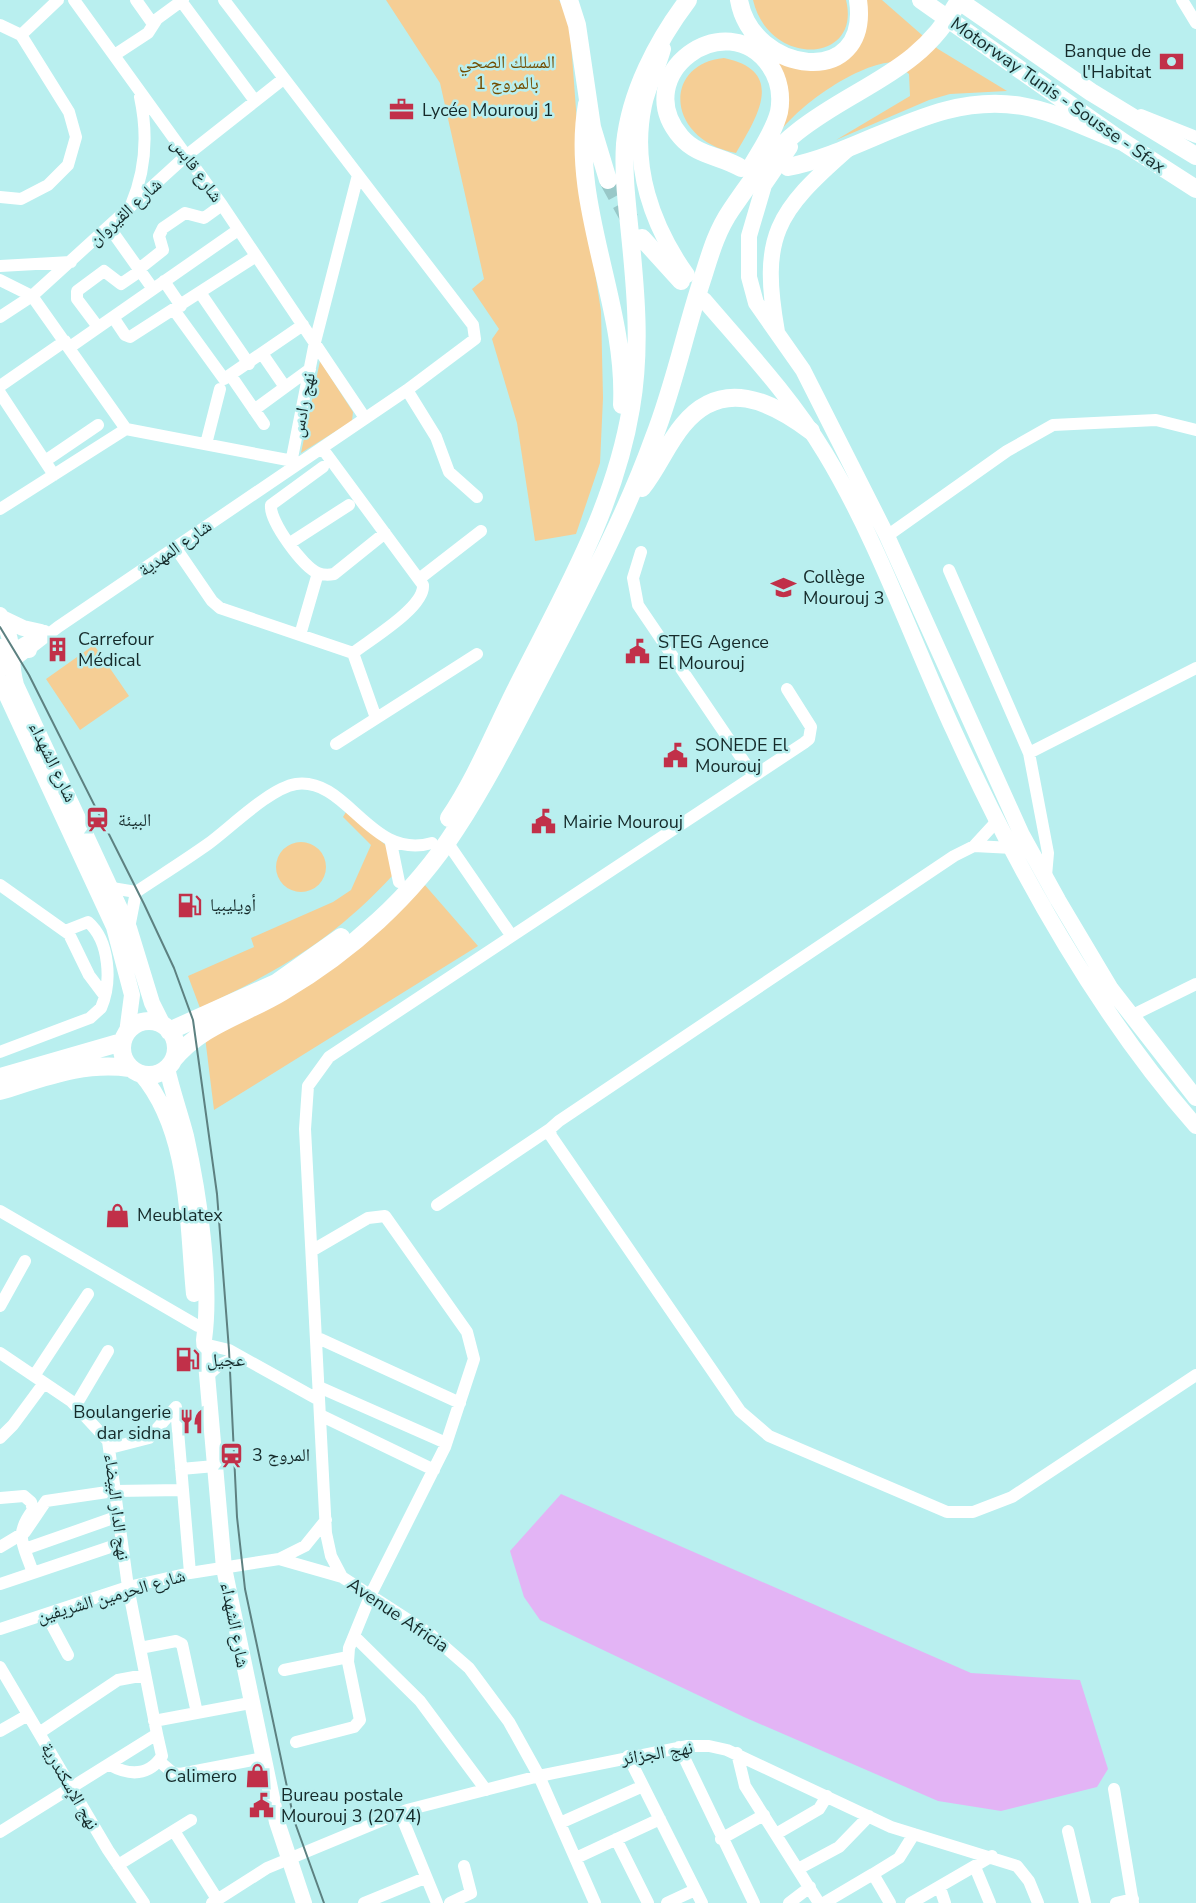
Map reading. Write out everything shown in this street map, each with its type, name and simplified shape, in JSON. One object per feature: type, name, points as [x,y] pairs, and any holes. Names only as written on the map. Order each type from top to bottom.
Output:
[{"type":"highway","points":[[569,0],[577,25],[587,104],[608,180]]},
{"type":"highway","points":[[0,1077],[125,1037],[139,1023],[166,1028],[241,1001],[287,975],[357,924],[440,843],[452,814],[588,546],[612,488],[626,437],[638,353],[625,144],[633,104],[670,26],[688,0]]},
{"type":"highway","points":[[739,0],[747,24],[761,40],[788,58],[811,63],[834,57],[852,42],[860,23],[858,0]]},
{"type":"highway","name":"Motorway Tunis - Sousse - Sfax","points":[[921,0],[1123,142],[1196,189]]},
{"type":"highway","points":[[723,222],[781,145],[831,110],[884,80],[931,41],[959,0]]},
{"type":"highway","name":"Motorway Tunis - Sousse - Sfax","points":[[959,0],[1091,92],[1196,156]]},
{"type":"highway","points":[[0,1091],[71,1069],[96,1065],[159,1073],[196,1035],[263,1003],[329,962],[399,899],[505,745],[629,499],[663,413],[694,305],[723,222],[776,120],[780,96],[774,71],[756,51],[732,43],[707,44],[685,56],[674,68],[666,89],[667,111],[676,131],[690,146],[741,169],[704,162],[687,152],[670,136],[657,105],[660,60]]},
{"type":"highway","points":[[788,167],[853,145],[935,112],[982,103],[1032,108],[1123,142]]},
{"type":"highway","points":[[587,104],[584,135],[590,205],[614,311],[622,365],[622,407],[612,488]]},
{"type":"highway","points":[[642,239],[684,278]]},
{"type":"highway","points":[[629,499],[649,480],[683,424],[713,403],[737,398],[764,401],[780,408],[811,431]]},
{"type":"highway","points":[[166,1028],[175,1045],[170,1064]]},
{"type":"highway","points":[[125,1037],[122,1056],[135,1071]]},
{"type":"main road","points":[[670,26],[642,116],[643,177],[656,223],[684,278]]},
{"type":"main road","points":[[831,110],[797,141],[775,166],[760,196],[748,249],[751,287],[760,310],[803,370],[887,536],[1017,824],[1093,962],[1131,1016],[1196,1098]]},
{"type":"main road","points":[[778,335],[769,282],[778,232],[799,194],[853,145]]},
{"type":"main road","points":[[704,300],[784,393],[811,431],[846,491],[997,821],[1100,1000],[1144,1063],[1196,1126]]},
{"type":"main road","points":[[1,616],[23,628],[41,632]]},
{"type":"main road","name":"شارع الشهداء","points":[[1,616],[16,685],[112,888],[129,928],[152,1003],[166,1028]]},
{"type":"main road","name":"شارع الشهداء","points":[[0,681],[114,927],[132,995],[125,1037]]},
{"type":"main road","name":"شارع الشهداء","points":[[170,1064],[194,1183],[203,1334],[223,1568],[250,1703],[287,1860],[304,1903]]},
{"type":"main road","name":"شارع الشهداء","points":[[135,1071],[156,1093],[174,1140],[203,1334]]},
{"type":"street","points":[[21,35],[58,0]]},
{"type":"street","name":"شارع قابس","points":[[74,0],[116,54],[139,91],[222,205],[365,418]]},
{"type":"street","points":[[136,0],[153,24]]},
{"type":"street","points":[[224,0],[282,80],[358,175]]},
{"type":"street","points":[[1182,0],[1196,23]]},
{"type":"street","points":[[116,54],[148,33],[153,24],[182,1],[256,101]]},
{"type":"street","points":[[0,25],[21,35],[69,112],[74,125],[75,144],[68,165],[34,195],[9,200],[0,197]]},
{"type":"street","name":"شارع القيروان","points":[[0,317],[32,296],[187,155],[282,80]]},
{"type":"street","points":[[129,209],[144,161],[145,125],[139,91]]},
{"type":"street","points":[[1091,92],[1196,137]]},
{"type":"street","name":"نهج رادس","points":[[292,464],[315,342],[358,175]]},
{"type":"street","name":"شارع المهدية","points":[[58,627],[292,464],[322,448],[468,346],[476,332],[358,175]]},
{"type":"street","points":[[98,327],[77,299],[79,289],[104,271],[123,284],[163,250],[159,236],[163,228],[185,214],[204,218],[222,205]]},
{"type":"street","points":[[109,227],[140,270],[159,285],[177,308],[219,376],[224,379],[303,326]]},
{"type":"street","points":[[0,386],[98,327],[238,230]]},
{"type":"street","points":[[113,317],[125,335],[130,337],[201,294],[256,256]]},
{"type":"street","points":[[0,266],[71,261]]},
{"type":"street","points":[[0,280],[32,296],[126,429]]},
{"type":"street","points":[[201,294],[249,364]]},
{"type":"street","points":[[263,355],[285,387]]},
{"type":"street","points":[[254,410],[310,369]]},
{"type":"street","points":[[231,376],[264,424]]},
{"type":"street","points":[[206,444],[220,389]]},
{"type":"street","points":[[407,390],[436,437],[449,472],[477,497]]},
{"type":"street","points":[[0,393],[54,475]]},
{"type":"street","points":[[887,536],[1007,451],[1054,425],[1156,420],[1196,430]]},
{"type":"street","points":[[45,461],[98,425]]},
{"type":"street","points":[[0,509],[126,429],[292,464]]},
{"type":"street","points":[[322,448],[423,585],[421,599],[353,653]]},
{"type":"street","points":[[323,467],[271,505],[271,516],[306,565],[318,573],[338,572],[385,533]]},
{"type":"street","points":[[290,543],[349,505]]},
{"type":"street","points":[[419,579],[481,531]]},
{"type":"street","points":[[175,547],[212,601],[220,608],[353,653]]},
{"type":"street","points":[[641,552],[633,578],[638,605],[753,775]]},
{"type":"street","points":[[949,570],[1029,753],[1048,853],[1046,876]]},
{"type":"street","points":[[300,635],[318,573]]},
{"type":"street","points":[[9,657],[41,632],[58,627]]},
{"type":"street","points":[[9,657],[58,627]]},
{"type":"street","points":[[353,653],[376,718]]},
{"type":"street","points":[[336,744],[477,654]]},
{"type":"street","points":[[1029,753],[1196,668]]},
{"type":"street","points":[[342,1577],[328,1544],[326,1519],[305,1103],[308,1086],[329,1057],[675,821],[809,739],[809,721],[787,689]]},
{"type":"street","points":[[129,928],[136,892],[270,798],[296,785],[320,788],[391,843],[412,846],[440,843],[511,935]]},
{"type":"street","points":[[437,1205],[954,856],[974,846],[997,821]]},
{"type":"street","points":[[391,843],[399,882]]},
{"type":"street","points":[[974,846],[1013,848]]},
{"type":"street","points":[[0,885],[65,930],[74,942],[89,975],[104,995]]},
{"type":"street","points":[[112,888],[136,892]]},
{"type":"street","points":[[0,1052],[94,1016],[101,1008],[107,961],[92,925],[84,922],[65,930]]},
{"type":"street","points":[[1131,1016],[1196,984]]},
{"type":"street","points":[[550,1129],[554,1144],[740,1411],[769,1436],[947,1512],[973,1512],[1012,1497],[1196,1374]]},
{"type":"street","points":[[0,1211],[224,1348],[319,1393],[446,1443]]},
{"type":"street","points":[[296,1742],[358,1725],[360,1715],[348,1657],[354,1636],[371,1594],[446,1443],[474,1359],[467,1332],[385,1216],[368,1218],[313,1250]]},
{"type":"street","points":[[0,1306],[25,1261]]},
{"type":"street","points":[[0,1438],[13,1425],[88,1294]]},
{"type":"street","points":[[318,1338],[460,1403]]},
{"type":"street","points":[[76,1405],[108,1351]]},
{"type":"street","name":"نهج الدار البيضاء","points":[[0,1353],[76,1405],[95,1424],[110,1448],[128,1587],[162,1756],[159,1761]]},
{"type":"street","points":[[207,1376],[219,1365],[240,1356]]},
{"type":"street","points":[[110,1448],[149,1438],[176,1407],[190,1573]]},
{"type":"street","points":[[320,1415],[434,1470]]},
{"type":"street","points":[[181,1469],[215,1466]]},
{"type":"street","points":[[0,1547],[20,1535],[46,1501],[114,1491],[183,1490]]},
{"type":"street","points":[[0,1499],[24,1496],[31,1502],[33,1510],[20,1526],[20,1535],[33,1573]]},
{"type":"street","points":[[25,1549],[119,1516]]},
{"type":"street","points":[[279,1559],[304,1546],[326,1519]]},
{"type":"street","points":[[0,1584],[122,1543]]},
{"type":"street","name":"Avenue Africia","points":[[223,1568],[279,1559],[342,1577],[443,1643],[469,1668],[509,1722],[539,1776],[595,1903]]},
{"type":"street","name":"شارع الحرمين الشريفين","points":[[0,1629],[128,1587],[223,1568]]},
{"type":"street","points":[[46,1614],[68,1655]]},
{"type":"street","points":[[354,1636],[420,1700],[486,1790]]},
{"type":"street","points":[[139,1647],[176,1641],[182,1644],[197,1713]]},
{"type":"street","points":[[284,1670],[348,1657]]},
{"type":"street","name":"نهج الإسكندرية","points":[[0,1667],[72,1790],[144,1903]]},
{"type":"street","points":[[39,1733],[118,1680],[145,1675]]},
{"type":"street","points":[[154,1721],[250,1703]]},
{"type":"street","points":[[0,1731],[28,1716]]},
{"type":"street","points":[[0,1832],[72,1790],[157,1734]]},
{"type":"street","name":"نهج الجزائر","points":[[215,1901],[287,1860],[400,1813],[539,1776],[628,1756],[679,1747],[709,1746],[737,1754],[869,1816],[914,1834],[992,1856],[1017,1866],[1029,1881],[1038,1903]]},
{"type":"street","points":[[679,1747],[754,1903]]},
{"type":"street","points":[[737,1754],[745,1786],[822,1903],[899,1858],[914,1834]]},
{"type":"street","points":[[628,1756],[702,1903]]},
{"type":"street","points":[[110,1765],[132,1774],[149,1769],[159,1761],[176,1774],[263,1758]]},
{"type":"street","points":[[560,1823],[643,1786]]},
{"type":"street","points":[[1114,1789],[1133,1901],[1116,1903]]},
{"type":"street","points":[[776,1834],[819,1809],[827,1796]]},
{"type":"street","points":[[400,1813],[437,1903]]},
{"type":"street","points":[[721,1839],[764,1815]]},
{"type":"street","points":[[798,1869],[839,1847],[869,1816]]},
{"type":"street","points":[[576,1858],[660,1819]]},
{"type":"street","points":[[118,1865],[191,1820]]},
{"type":"street","points":[[174,1830],[215,1901]]},
{"type":"street","points":[[1068,1831],[1086,1903]]},
{"type":"street","points":[[616,1839],[648,1903]]},
{"type":"street","points":[[911,1903],[992,1856]]},
{"type":"street","points":[[450,1903],[471,1894],[464,1866]]},
{"type":"street","points":[[975,1867],[990,1903]]},
{"type":"street","points":[[873,1874],[890,1903]]},
{"type":"street","points":[[364,1903],[425,1878]]},
{"type":"street","points":[[789,1903],[810,1887]]},
{"type":"street","points":[[940,1888],[945,1903]]},
{"type":"street","points":[[667,1903],[695,1890]]},
{"type":"green space","name":"المسلك الصحي بالمروج 1","points":[[386,0],[559,0],[569,17],[582,188],[601,311],[603,398],[600,463],[576,534],[535,541],[517,423],[492,339],[499,329],[472,289],[484,279],[440,83]]},
{"type":"green space","points":[[753,0],[846,0],[847,21],[840,37],[828,46],[812,50],[794,47],[777,38],[762,22]]},
{"type":"green space","points":[[865,0],[882,0],[938,49],[1007,91],[950,94],[929,100],[836,140],[910,96],[909,74],[894,62],[880,64],[864,69],[831,87],[801,109],[780,132],[774,59],[792,67],[809,69],[826,67],[841,61],[853,51],[862,37],[866,20]]},
{"type":"green space","points":[[724,58],[743,64],[755,73],[761,84],[762,97],[758,111],[736,153],[713,145],[696,134],[685,119],[680,103],[682,87],[690,74],[704,63]]},
{"type":"green space","points":[[320,361],[353,412],[352,421],[301,453]]},
{"type":"green space","points":[[94,645],[129,696],[80,730],[46,679]]},
{"type":"green space","points":[[346,812],[388,847],[393,875],[349,918],[304,952],[255,981],[200,1008],[188,976],[254,947],[251,938],[333,902],[351,890],[371,845],[343,817]]},
{"type":"green space","points":[[301,842],[318,850],[326,867],[318,884],[301,892],[284,884],[276,867],[284,850]]},
{"type":"green space","points":[[424,884],[478,946],[214,1110],[205,1037]]},
{"type":"shaded area","points":[[561,1494],[971,1673],[1080,1680],[1108,1769],[1097,1787],[1001,1811],[938,1801],[744,1717],[540,1620],[524,1597],[510,1551]]},
{"type":"tunnel","points":[[608,180],[630,220]]},
{"type":"tram line","points":[[0,627],[29,675],[144,904],[174,968],[193,1020],[217,1194],[229,1350],[237,1517],[245,1589],[294,1820],[324,1903]]},
{"type":"place","name":"Banque de l'Habitat","points":[[1171,61]]},
{"type":"place","name":"Lycée Mourouj 1","points":[[402,110]]},
{"type":"place","name":"Collège Mourouj 3","points":[[783,587]]},
{"type":"place","name":"Carrefour Médical","points":[[58,649]]},
{"type":"place","name":"STEG Agence El Mourouj","points":[[638,652]]},
{"type":"place","name":"SONEDE El Mourouj","points":[[675,755]]},
{"type":"place","name":"البيئة","points":[[98,820]]},
{"type":"place","name":"Mairie Mourouj","points":[[543,822]]},
{"type":"place","name":"أويليبيا","points":[[190,905]]},
{"type":"place","name":"Meublatex","points":[[117,1215]]},
{"type":"place","name":"عجيل","points":[[187,1360]]},
{"type":"place","name":"Boulangerie dar sidna","points":[[191,1422]]},
{"type":"place","name":"المروج 3","points":[[232,1455]]},
{"type":"place","name":"Calimero","points":[[257,1776]]},
{"type":"place","name":"Bureau postale Mourouj 3 (2074)","points":[[261,1805]]}]
